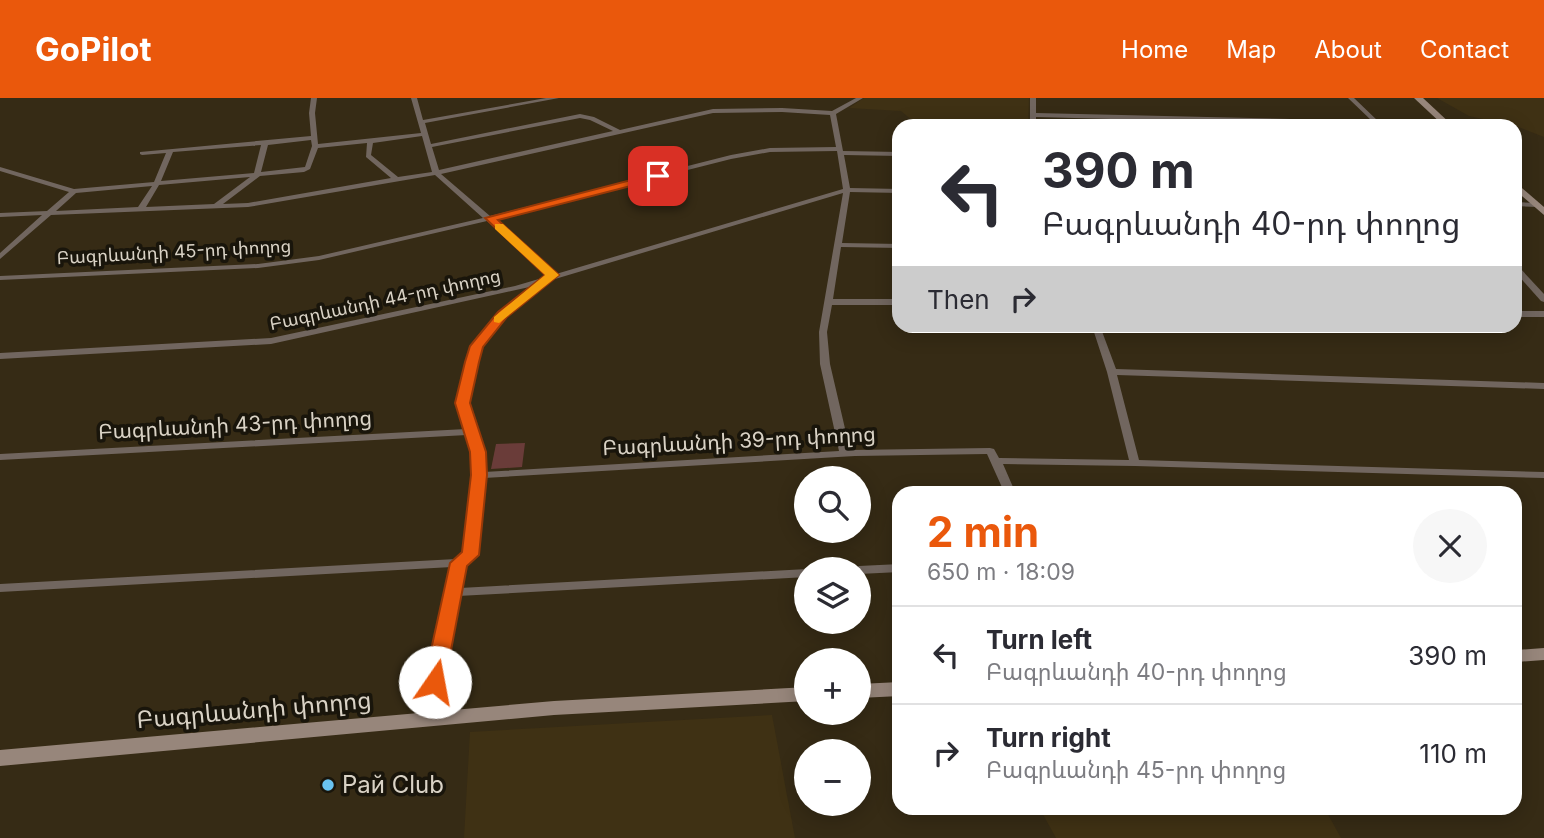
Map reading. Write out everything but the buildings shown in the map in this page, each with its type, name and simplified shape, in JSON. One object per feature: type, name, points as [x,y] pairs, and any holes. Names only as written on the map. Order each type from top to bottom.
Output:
[{"type":"main road","points":[[1418,98],[1441,119]]},
{"type":"main road","points":[[1522,192],[1540,208]]},
{"type":"main road","points":[[1522,656],[1544,654]]},
{"type":"main road","points":[[871,690],[892,689]]},
{"type":"main road","name":"Բագրևանդի փողոց","points":[[0,758],[554,708],[794,695]]},
{"type":"street","points":[[0,169],[74,191],[304,170],[308,168],[315,142],[312,113],[314,98]]},
{"type":"street","points":[[0,589],[459,563],[470,555],[479,475],[478,452],[462,403],[476,346],[503,315],[553,275],[436,173],[414,98]]},
{"type":"street","points":[[422,122],[556,98]]},
{"type":"street","points":[[0,215],[248,205],[436,173],[723,110],[833,113],[860,98]]},
{"type":"street","points":[[1032,119],[1033,98]]},
{"type":"street","points":[[1351,98],[1373,119]]},
{"type":"street","points":[[833,113],[847,190],[823,332],[825,365],[845,453]]},
{"type":"street","points":[[1032,115],[1171,119]]},
{"type":"street","points":[[429,146],[580,116],[592,118],[619,132]]},
{"type":"street","points":[[142,153],[265,143],[370,141],[425,134]]},
{"type":"street","points":[[370,141],[369,156],[397,179]]},
{"type":"street","points":[[216,205],[257,175],[265,143]]},
{"type":"street","name":"Բագրևանդի 45-րդ փողոց","points":[[0,278],[258,266],[320,258],[770,149],[892,154]]},
{"type":"street","points":[[141,209],[157,183],[170,151]]},
{"type":"street","name":"Բագրևանդի 44-րդ փողոց","points":[[0,356],[271,341],[517,288],[553,275],[847,190],[892,191]]},
{"type":"street","points":[[0,257],[74,191]]},
{"type":"street","points":[[1522,205],[1540,208]]},
{"type":"street","points":[[839,245],[892,246]]},
{"type":"street","points":[[1522,275],[1544,299]]},
{"type":"street","points":[[828,302],[892,302]]},
{"type":"street","points":[[1522,314],[1544,314]]},
{"type":"street","points":[[1098,333],[1112,372],[1135,463]]},
{"type":"street","points":[[1112,372],[1544,386]]},
{"type":"street","name":"Բագրևանդի 43-րդ փողոց","points":[[0,457],[471,432]]},
{"type":"street","name":"Բագրևանդի 39-րդ փողոց","points":[[479,475],[845,453],[990,451],[996,461]]},
{"type":"street","points":[[1007,486],[996,461],[1544,475]]},
{"type":"street","points":[[427,719],[459,563]]},
{"type":"street","points":[[871,569],[892,568]]},
{"type":"street","points":[[454,592],[794,574]]},
{"type":"shaded area","points":[[864,98],[1029,98],[1028,119],[911,119],[901,111],[849,108]]},
{"type":"shaded area","points":[[1437,98],[1544,98],[1544,137],[1522,128],[1522,119],[1483,119],[1469,116]]},
{"type":"shaded area","points":[[525,443],[522,467],[491,469],[496,444]]},
{"type":"shaded area","points":[[772,715],[795,838],[464,838],[470,732]]},
{"type":"shaded area","points":[[1043,815],[1328,815],[1341,838],[1056,838]]},
{"type":"slow traffic","points":[[499,226],[553,275],[520,299],[499,319]]},
{"type":"place","name":"Рай Club","points":[[328,785]]},
{"type":"route","points":[[435,682],[459,563],[470,555],[479,475],[478,452],[462,403],[467,377],[476,346],[520,299],[553,275],[490,218],[658,176]]}]
